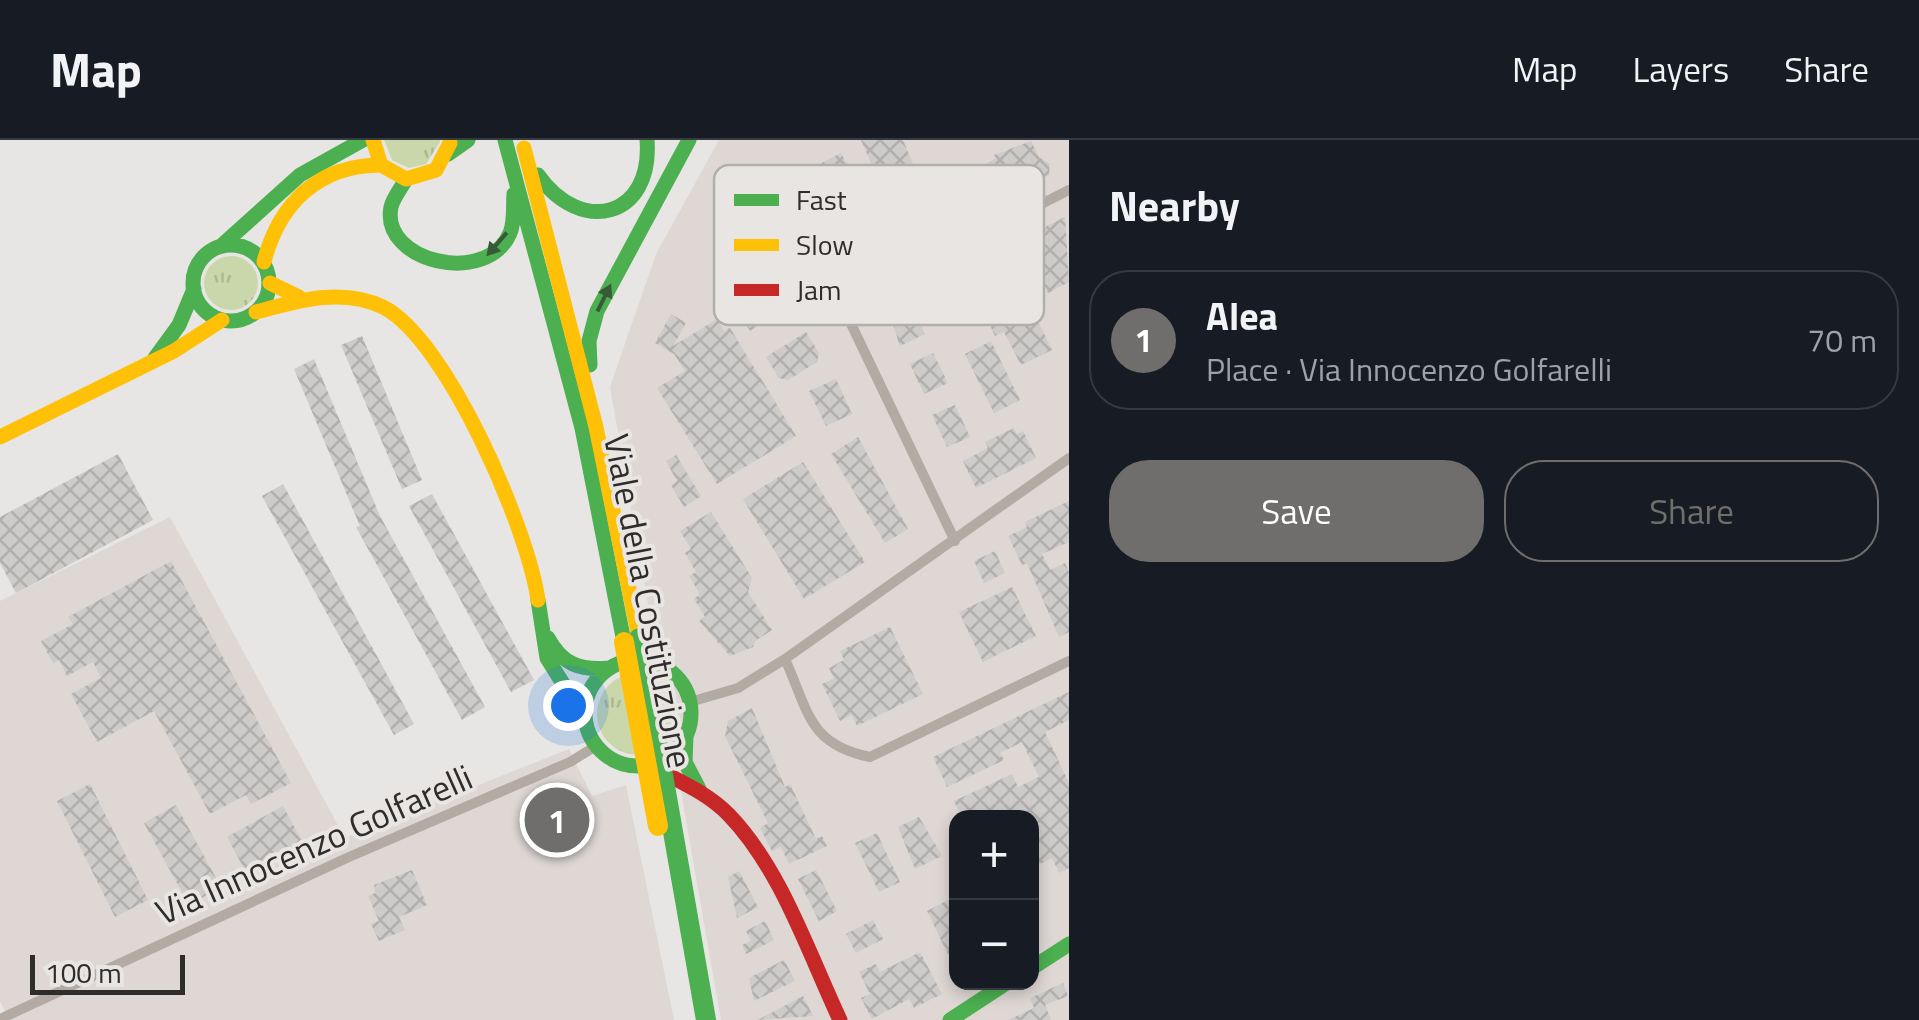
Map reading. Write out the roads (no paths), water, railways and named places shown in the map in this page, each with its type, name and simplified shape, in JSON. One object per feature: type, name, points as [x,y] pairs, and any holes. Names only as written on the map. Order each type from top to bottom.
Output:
[{"type":"main road","points":[[151,363],[179,325],[202,258],[300,176],[364,140]]},
{"type":"main road","points":[[374,140],[382,164]]},
{"type":"main road","points":[[468,140],[450,147],[432,174],[406,179],[398,189],[393,215],[402,240],[421,258],[463,266],[488,256],[508,232],[514,202],[515,145]]},
{"type":"main road","points":[[515,145],[554,200],[590,214],[609,212],[640,189],[648,171],[648,140]]},
{"type":"main road","points":[[631,640],[588,355],[598,312],[688,140]]},
{"type":"main road","name":"Viale della Costituzione","points":[[515,145],[521,199],[582,428],[631,640],[706,1020]]},
{"type":"main road","name":"Viale della Costituzione","points":[[515,145],[596,426]]},
{"type":"main road","points":[[256,312],[267,272],[272,228],[308,187],[349,167],[382,164],[406,179]]},
{"type":"main road","points":[[220,246],[245,246],[267,272],[303,297]]},
{"type":"main road","points":[[194,289],[203,308],[222,320]]},
{"type":"main road","points":[[0,437],[151,363],[222,320],[245,318],[303,297],[337,297],[372,304],[408,323],[436,350],[461,395],[529,563],[550,664],[580,701],[596,746],[620,763],[648,765],[701,792],[730,816],[762,864],[840,1020]]},
{"type":"main road","points":[[541,621],[561,660],[580,669],[608,668],[637,660],[665,667],[677,676],[690,702],[685,762],[701,792]]},
{"type":"main road","name":"Viale della Costituzione","points":[[631,640],[693,1020]]},
{"type":"main road","points":[[584,719],[589,690],[608,668]]},
{"type":"main road","points":[[648,765],[664,759],[686,735]]},
{"type":"main road","points":[[1039,963],[1069,944]]},
{"type":"main road","points":[[950,1020],[996,990]]},
{"type":"street","points":[[1044,203],[1069,190]]},
{"type":"street","points":[[851,325],[956,541]]},
{"type":"street","points":[[690,702],[738,688],[785,659],[1069,458]]},
{"type":"street","points":[[785,659],[820,735],[839,750],[870,757],[1069,661]]},
{"type":"street","name":"Via Innocenzo Golfarelli","points":[[0,1019],[349,857],[570,762],[596,746]]},
{"type":"place","name":"Alea","points":[[557,820]]}]
